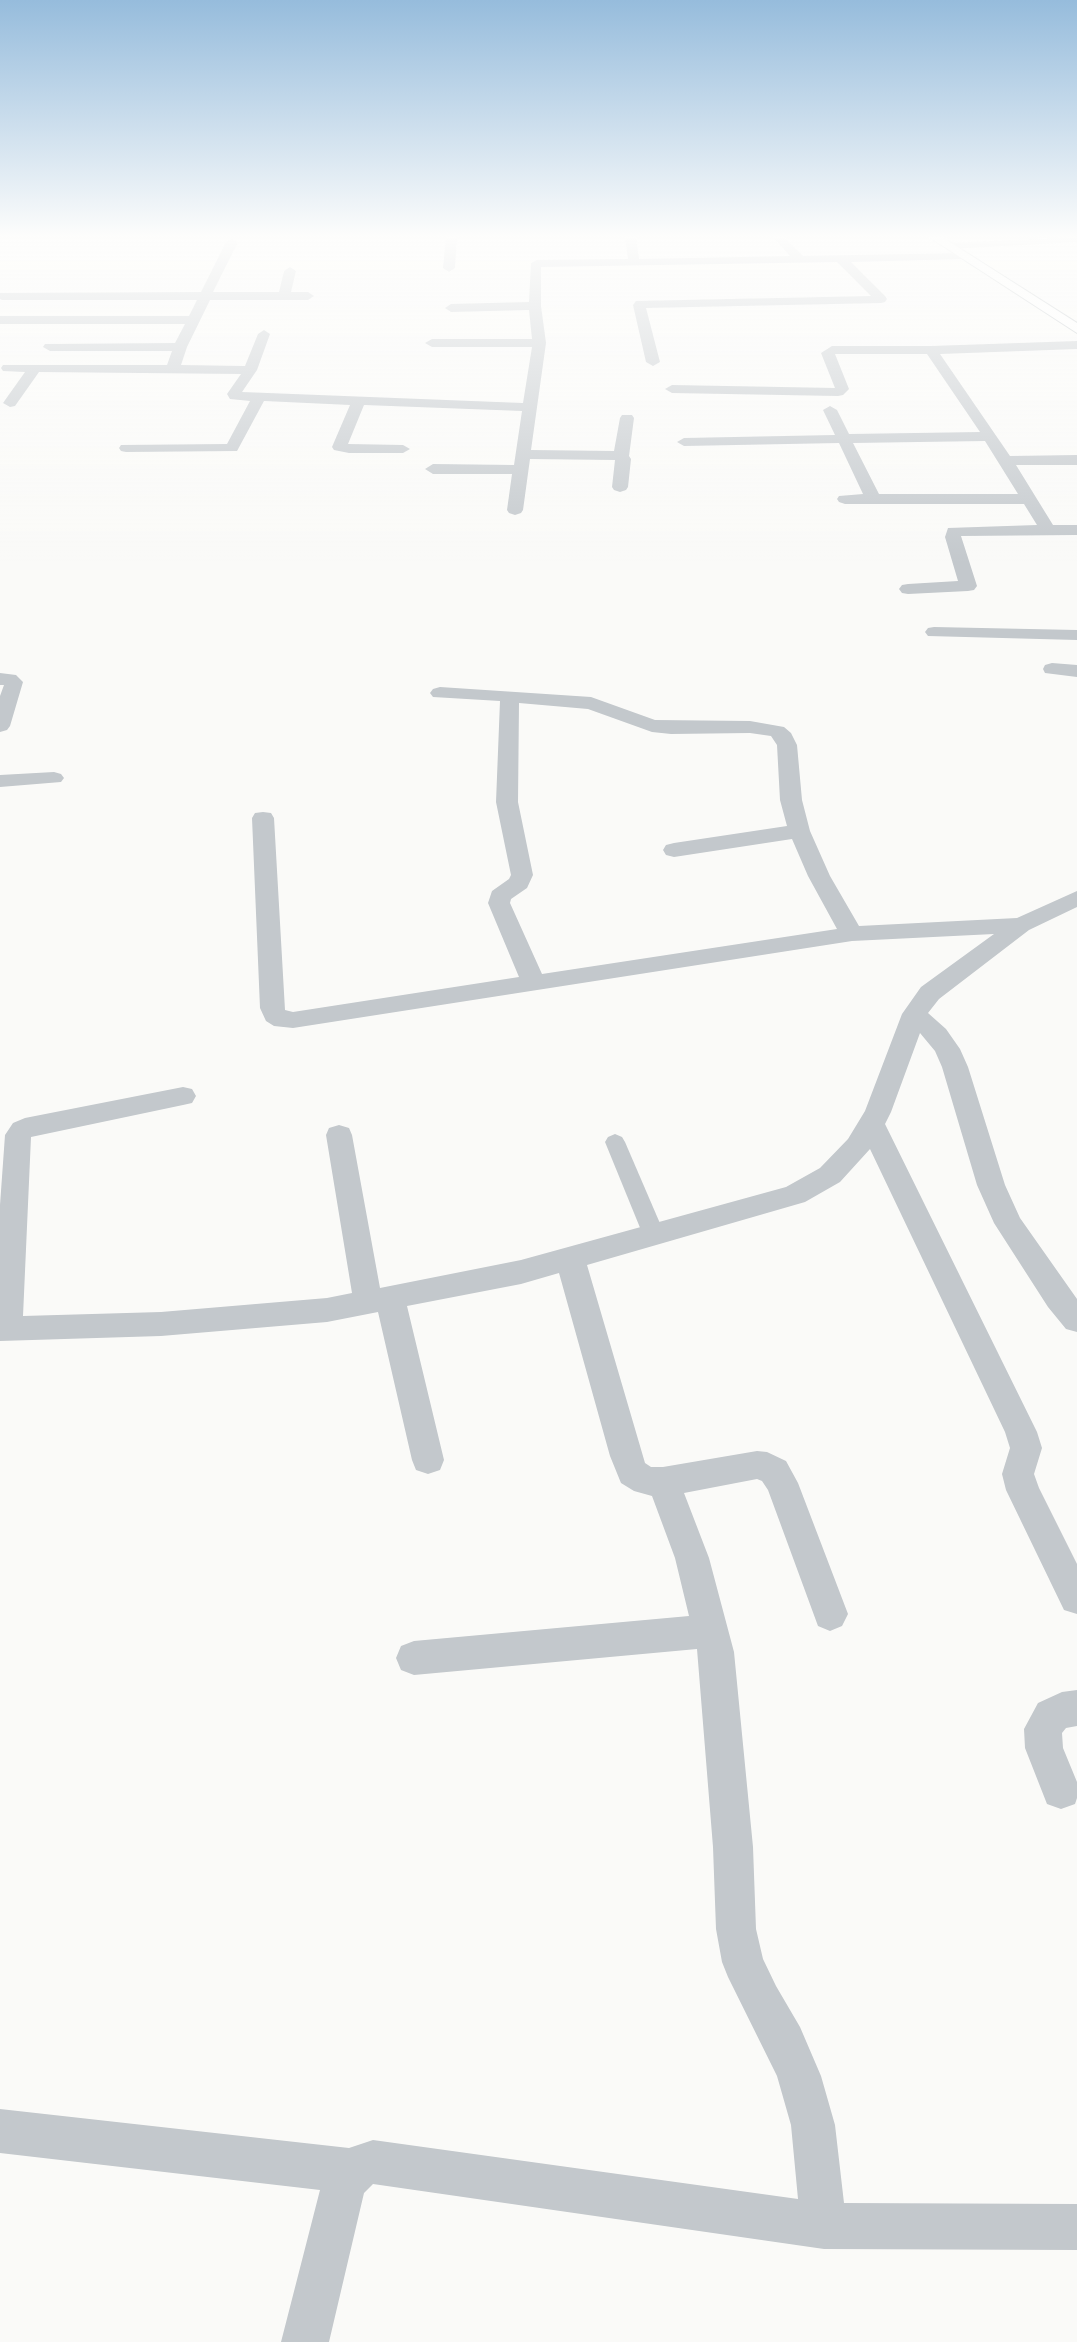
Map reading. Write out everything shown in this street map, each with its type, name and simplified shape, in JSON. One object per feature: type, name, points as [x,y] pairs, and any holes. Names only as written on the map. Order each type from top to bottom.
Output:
[{"type":"street","points":[[259,346],[250,370],[234,394],[239,398],[529,407]]},
{"type":"street","points":[[515,510],[538,346]]},
{"type":"street","points":[[648,346],[652,362]]},
{"type":"street","points":[[672,389],[838,392],[842,389],[828,353],[832,350],[931,350],[1039,346]]},
{"type":"street","points":[[50,347],[180,347],[173,369]]},
{"type":"street","points":[[931,350],[990,436],[1048,530]]},
{"type":"street","points":[[8,368],[250,370]]},
{"type":"street","points":[[10,403],[35,368]]},
{"type":"street","points":[[22,385],[42,385]]},
{"type":"street","points":[[126,448],[232,448],[259,398]]},
{"type":"street","points":[[358,402],[339,446],[350,449],[403,449]]},
{"type":"street","points":[[830,410],[873,499]]},
{"type":"street","points":[[620,487],[621,457],[627,418]]},
{"type":"street","points":[[684,442],[990,436]]},
{"type":"street","points":[[523,454],[621,457]]},
{"type":"street","points":[[1006,461],[1077,460]]},
{"type":"street","points":[[433,469],[521,470]]},
{"type":"street","points":[[845,499],[1030,499]]},
{"type":"street","points":[[908,588],[968,586],[953,536],[954,531],[1077,530]]},
{"type":"street","points":[[934,632],[1077,635]]},
{"type":"street","points":[[1052,669],[1077,671]]},
{"type":"street","points":[[0,679],[9,679],[14,682],[0,726]]},
{"type":"street","points":[[440,693],[510,696],[591,703],[652,726],[671,728],[750,727],[777,732],[784,737],[787,745],[791,800],[799,831],[819,876],[852,934]]},
{"type":"street","points":[[510,696],[507,802],[522,876],[519,883],[500,896],[499,903],[534,983]]},
{"type":"street","points":[[0,781],[54,778]]},
{"type":"street","points":[[263,818],[272,1008],[275,1015],[283,1020],[852,934],[1022,925]]},
{"type":"street","points":[[674,850],[799,831]]},
{"type":"street","points":[[11,1132],[18,1135],[4,1328],[161,1324],[328,1310],[521,1272],[795,1195],[830,1176],[858,1146],[872,1123],[878,1112],[914,1014],[936,987],[1022,925],[1077,898]]},
{"type":"street","points":[[914,1014],[937,1035],[948,1049],[991,1186],[1008,1223],[1054,1292],[1077,1320]]},
{"type":"street","points":[[11,1132],[34,1125],[183,1096]]},
{"type":"street","points":[[872,1123],[1021,1432],[1026,1448],[1018,1474],[1023,1490],[1076,1598]]},
{"type":"street","points":[[339,1134],[379,1300],[428,1460]]},
{"type":"street","points":[[570,1258],[626,1456],[633,1473],[646,1481],[664,1482],[757,1465],[767,1466],[774,1471],[782,1483],[830,1614]]},
{"type":"street","points":[[664,1482],[692,1558],[716,1652],[733,1847],[736,1929],[743,1962],[761,2001],[785,2042],[800,2076],[813,2126],[824,2226]]},
{"type":"street","points":[[414,1658],[710,1631]]},
{"type":"street","points":[[1061,1790],[1044,1748],[1043,1729],[1051,1716],[1062,1710],[1077,1708]]},
{"type":"street","points":[[0,2131],[353,2171]]},
{"type":"street","points":[[306,2342],[344,2182],[353,2171],[364,2164],[373,2162],[824,2226],[1077,2227]]},
{"type":"lane","points":[[615,1142],[654,1235]]}]
